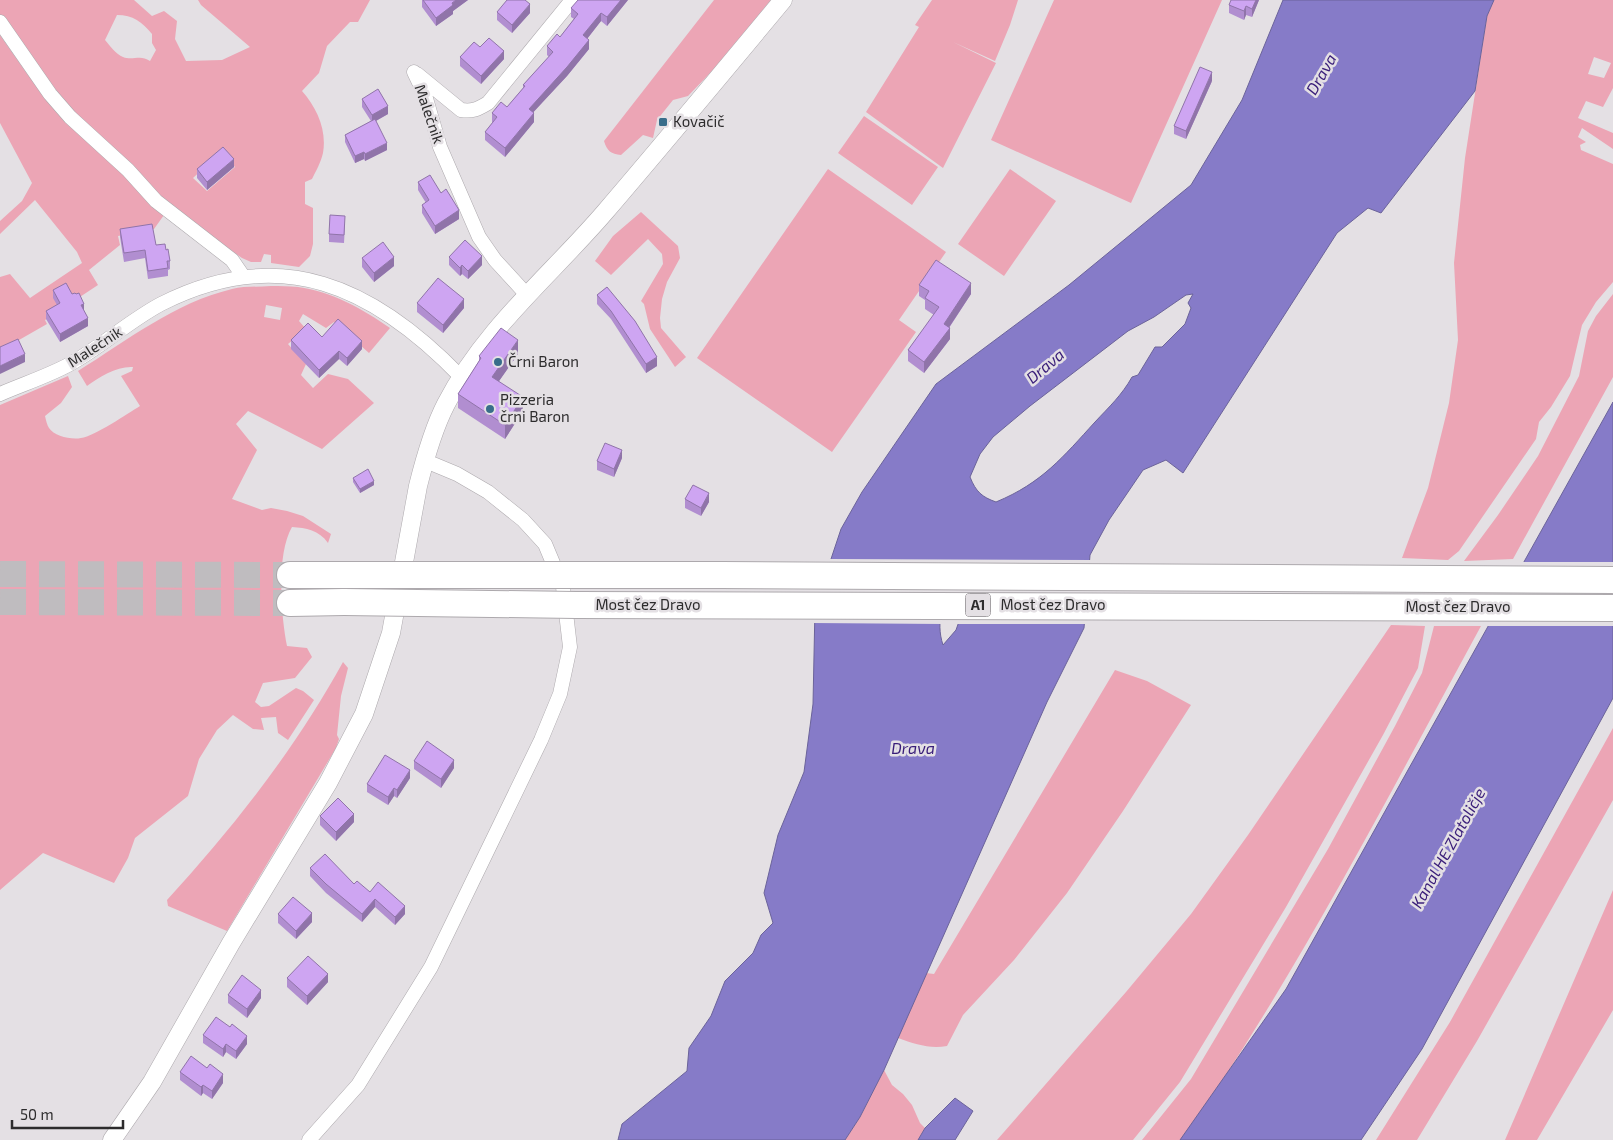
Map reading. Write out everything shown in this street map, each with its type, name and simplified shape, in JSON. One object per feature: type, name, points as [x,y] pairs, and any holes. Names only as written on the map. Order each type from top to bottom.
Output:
[{"type":"highway","name":"Most čez Dravo","points":[[290,575],[721,575],[1613,580]]},
{"type":"highway","name":"Most čez Dravo","points":[[290,603],[1613,608]]},
{"type":"street","name":"Malečnik","points":[[527,294],[495,260],[479,237],[440,147],[423,90],[414,72],[461,110],[468,112],[477,110],[488,103],[572,0]]},
{"type":"street","points":[[112,1140],[152,1082],[231,943],[328,783],[364,714],[391,633],[424,462],[436,426],[461,378],[490,336],[603,214],[783,0]]},
{"type":"street","points":[[0,22],[50,94],[70,117],[128,170],[156,201],[232,260],[243,276]]},
{"type":"street","name":"Malečnik","points":[[0,394],[69,365],[168,301],[193,289],[243,276],[286,276],[330,285],[350,293],[388,314],[408,329],[447,363],[461,378]]},
{"type":"street","points":[[309,1140],[358,1085],[431,967],[541,740],[560,694],[570,647],[563,586],[545,544],[522,520],[488,492],[457,474],[424,462]]},
{"type":"shaded area","points":[[0,0],[134,0],[152,16],[164,11],[177,21],[175,39],[186,61],[222,60],[250,47],[201,5],[198,0],[370,0],[358,22],[350,22],[327,46],[319,73],[302,91],[320,120],[324,136],[323,153],[320,163],[312,179],[305,182],[305,204],[313,208],[313,244],[310,256],[299,267],[271,263],[271,255],[264,254],[261,262],[251,262],[242,258],[172,210],[76,118],[8,29],[0,15]],"holes":[[[117,15],[128,16],[137,20],[152,34],[152,43],[156,50],[150,61],[143,58],[123,57],[105,40]],[[221,152],[235,167],[207,191],[193,178]]]},
{"type":"shaded area","points":[[714,0],[771,0],[712,71],[688,96],[673,100],[657,120],[653,138],[643,135],[621,155],[610,151],[604,141]]},
{"type":"shaded area","points":[[932,0],[1018,0],[995,61],[953,42],[996,63],[943,168],[866,112],[919,27],[915,25]]},
{"type":"shaded area","points":[[1054,0],[1222,0],[1131,203],[991,140]]},
{"type":"shaded area","points":[[1494,0],[1613,0],[1613,88],[1603,107],[1586,101],[1578,118],[1613,133],[1613,149],[1582,128],[1578,137],[1586,142],[1580,145],[1581,150],[1613,164],[1613,282],[1596,302],[1582,325],[1570,376],[1551,407],[1539,422],[1536,439],[1459,551],[1448,560],[1402,558],[1428,488],[1449,403],[1458,340],[1454,263],[1465,158],[1487,16]],"holes":[[[1594,57],[1611,63],[1604,78],[1588,74]]]},
{"type":"shaded area","points":[[0,35],[28,75],[74,130],[105,154],[164,215],[154,229],[118,236],[120,245],[89,270],[98,285],[45,320],[47,324],[19,340],[17,344],[0,352],[0,277],[10,274],[30,298],[82,263],[77,252],[35,200],[0,234],[0,221],[22,201],[32,183],[0,123]]},
{"type":"shaded area","points":[[864,116],[938,167],[912,205],[838,153]]},
{"type":"shaded area","points":[[828,169],[946,252],[899,320],[916,332],[832,452],[697,358]]},
{"type":"shaded area","points":[[1010,169],[1056,201],[1004,276],[958,244]]},
{"type":"shaded area","points":[[641,212],[678,246],[680,258],[667,282],[662,299],[660,318],[661,328],[686,357],[675,367],[650,329],[644,304],[641,301],[663,264],[662,254],[648,239],[611,275],[595,261],[613,236]]},
{"type":"shaded area","points":[[284,286],[322,292],[358,308],[390,328],[369,353],[334,322],[326,328],[303,314],[299,321],[306,329],[288,344],[306,364],[301,375],[313,388],[328,374],[348,379],[374,403],[322,449],[248,411],[236,424],[257,450],[232,499],[262,510],[271,508],[303,516],[331,534],[328,543],[321,535],[312,530],[292,527],[284,553],[281,585],[287,646],[307,648],[312,657],[295,678],[263,683],[255,702],[261,707],[269,706],[296,688],[314,700],[288,740],[278,733],[276,717],[261,718],[264,730],[253,729],[233,715],[217,730],[199,759],[188,796],[135,838],[128,858],[114,883],[43,853],[0,890],[0,405],[68,376],[72,387],[61,403],[45,416],[48,427],[51,431],[68,438],[87,436],[140,406],[121,376],[132,371],[133,367],[115,370],[87,386],[78,371],[152,324],[190,303],[232,289]],"holes":[[[266,305],[282,308],[280,320],[264,317]]]},
{"type":"shaded area","points":[[1613,294],[1613,377],[1513,559],[1464,561],[1538,456],[1579,376],[1588,331],[1596,316]]},
{"type":"shaded area","points":[[1391,625],[1425,626],[1418,668],[1383,735],[1286,907],[1180,1082],[1133,1140],[997,1140],[1191,914],[1248,835]]},
{"type":"shaded area","points":[[1434,626],[1481,626],[1339,887],[1302,952],[1224,1078],[1182,1140],[1142,1140],[1191,1079],[1328,849],[1422,673]]},
{"type":"shaded area","points":[[343,662],[348,668],[341,696],[337,735],[339,739],[336,748],[227,931],[168,906],[167,900],[239,816],[284,756],[305,726]]},
{"type":"shaded area","points":[[1115,670],[1147,681],[1191,705],[1123,811],[1067,893],[1014,960],[963,1015],[947,1046],[928,1046],[898,1038],[926,973],[934,974]]},
{"type":"shaded area","points":[[1613,728],[1613,800],[1477,1041],[1417,1140],[1376,1140],[1450,1022]]},
{"type":"shaded area","points":[[1613,890],[1613,1010],[1537,1140],[1505,1140]]},
{"type":"shaded area","points":[[884,1070],[892,1085],[912,1105],[920,1123],[925,1128],[918,1140],[845,1140],[860,1117]]},
{"type":"water","name":"Drava","points":[[1283,0],[1494,0],[1487,16],[1475,91],[1381,213],[1368,208],[1337,233],[1183,473],[1166,460],[1143,470],[1109,520],[1090,555],[1084,628],[1047,702],[884,1070],[860,1117],[845,1140],[618,1140],[622,1124],[687,1071],[689,1048],[711,1016],[725,981],[753,953],[761,935],[773,923],[764,893],[778,835],[804,772],[813,704],[815,607],[841,529],[862,492],[936,384],[1069,285],[1191,185],[1242,100]],"holes":[[[1193,294],[1188,303],[1191,308],[1185,324],[1162,347],[1155,347],[1138,375],[1132,377],[1115,401],[1051,468],[1012,495],[996,502],[983,496],[977,490],[970,477],[980,454],[993,437],[1030,406],[1128,331],[1154,317],[1186,295]],[[952,576],[974,579],[956,630],[943,645],[940,619]]]},
{"type":"water","name":"Kanal HE Zlatoličje","points":[[1613,402],[1613,698],[1422,1049],[1361,1140],[1180,1140],[1286,989]]},
{"type":"water","points":[[955,1098],[973,1111],[955,1140],[918,1140],[925,1128]]},
{"type":"pier","points":[[828,559],[1092,560],[1086,624],[955,624],[972,579],[954,577],[943,612],[943,624],[812,623],[813,606]]},
{"type":"pier","points":[[1520,562],[1613,562],[1613,626],[1484,626]]},
{"type":"building","points":[[423,0],[456,0],[452,3],[453,5],[436,18]]},
{"type":"building","points":[[507,0],[525,0],[530,4],[512,25],[497,12]]},
{"type":"building","points":[[578,0],[621,0],[607,17],[601,13],[583,35],[589,40],[529,109],[534,113],[505,148],[485,132],[497,117],[492,113],[501,102],[507,107],[525,86],[523,85],[553,52],[547,46],[557,34],[560,37],[578,14],[571,8]]},
{"type":"building","points":[[1231,0],[1256,0],[1252,9],[1246,6],[1244,11],[1229,5]]},
{"type":"building","points":[[489,38],[504,51],[481,76],[460,57],[474,42],[480,47]]},
{"type":"building","points":[[1200,67],[1212,72],[1186,131],[1174,126]]},
{"type":"building","points":[[378,89],[388,106],[372,115],[362,99]]},
{"type":"building","points":[[375,119],[387,143],[365,154],[364,152],[355,156],[345,135]]},
{"type":"building","points":[[223,147],[234,159],[207,182],[197,169]]},
{"type":"building","points":[[430,175],[441,193],[446,189],[459,210],[435,226],[422,205],[429,200],[418,182]]},
{"type":"building","points":[[330,215],[345,216],[344,235],[329,234]]},
{"type":"building","points":[[152,224],[156,245],[165,244],[170,261],[167,261],[168,268],[148,271],[145,250],[124,253],[120,229]]},
{"type":"building","points":[[465,240],[482,256],[468,271],[462,265],[460,268],[449,257]]},
{"type":"building","points":[[383,242],[394,257],[374,273],[362,258]]},
{"type":"building","points":[[936,260],[971,283],[944,324],[950,328],[924,362],[908,350],[939,307],[925,298],[929,291],[919,285]]},
{"type":"building","points":[[438,278],[464,299],[443,325],[417,303]]},
{"type":"building","points":[[66,283],[72,294],[79,293],[84,304],[81,305],[88,318],[60,334],[46,311],[60,303],[53,290]]},
{"type":"building","points":[[607,287],[635,321],[657,357],[646,364],[611,311],[597,295]]},
{"type":"building","points":[[338,319],[362,341],[347,358],[339,351],[319,370],[291,340],[308,323],[322,337]]},
{"type":"building","points":[[501,328],[518,340],[492,377],[523,397],[505,425],[458,394],[481,358],[479,356]]},
{"type":"building","points":[[18,339],[25,354],[0,366],[0,347]]},
{"type":"building","points":[[605,443],[622,450],[614,469],[597,461]]},
{"type":"building","points":[[368,469],[374,481],[360,489],[353,478]]},
{"type":"building","points":[[693,485],[709,493],[701,508],[685,499]]},
{"type":"building","points":[[427,741],[454,760],[441,779],[414,761]]},
{"type":"building","points":[[385,755],[410,770],[397,790],[394,788],[388,797],[367,784]]},
{"type":"building","points":[[338,798],[354,814],[336,832],[320,816]]},
{"type":"building","points":[[325,854],[354,884],[357,881],[370,892],[378,882],[405,906],[395,917],[375,899],[362,914],[310,868]]},
{"type":"building","points":[[293,897],[312,913],[296,931],[278,914]]},
{"type":"building","points":[[308,956],[328,974],[307,996],[287,978]]},
{"type":"building","points":[[242,975],[261,990],[247,1009],[228,995]]},
{"type":"building","points":[[216,1017],[230,1027],[232,1024],[247,1036],[236,1051],[226,1044],[223,1049],[203,1035]]},
{"type":"building","points":[[191,1056],[207,1068],[210,1064],[223,1074],[212,1091],[203,1085],[201,1087],[180,1072]]},
{"type":"tunnel","points":[[0,574],[290,575]]},
{"type":"tunnel","points":[[0,602],[290,603]]},
{"type":"place","name":"Kovačič","points":[[663,122]]},
{"type":"place","name":"Črni Baron","points":[[498,362]]},
{"type":"place","name":"Pizzeria črni Baron","points":[[490,409]]}]
